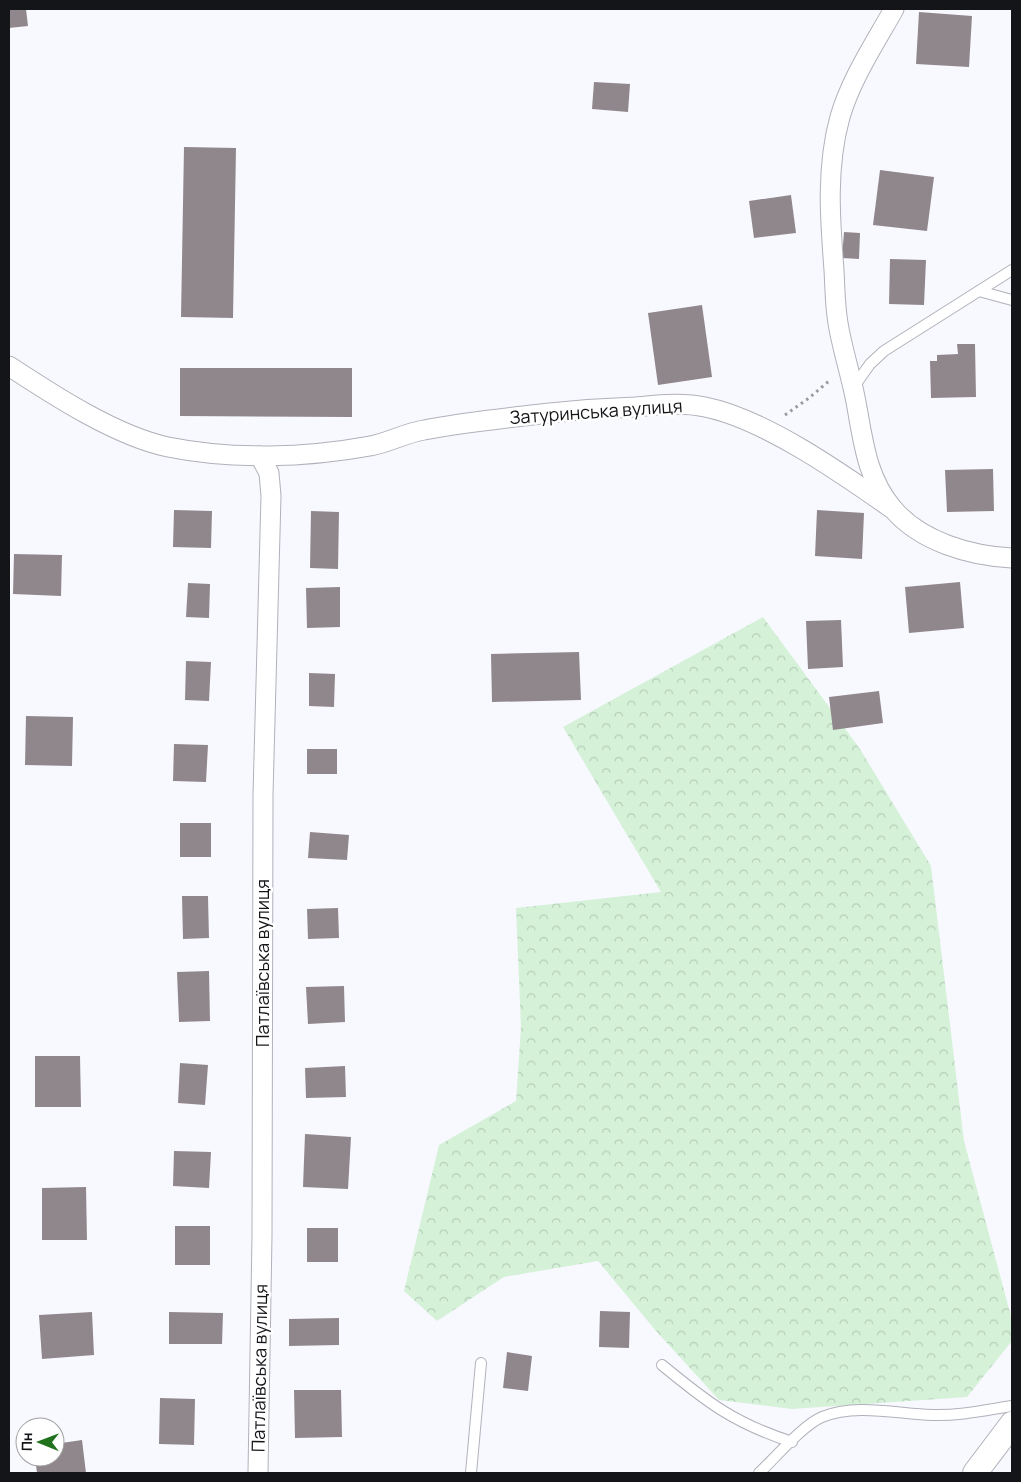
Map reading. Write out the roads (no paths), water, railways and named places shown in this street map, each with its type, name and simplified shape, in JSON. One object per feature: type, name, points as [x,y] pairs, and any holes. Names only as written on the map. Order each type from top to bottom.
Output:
[{"type":"street","name":"Затуринська вулиця","points":[[894,9],[855,81],[840,116],[830,167],[832,239],[838,323],[866,457],[876,486],[894,510]]},
{"type":"street","points":[[9,366],[90,414],[132,434],[167,446],[260,456]]},
{"type":"street","name":"Затуринська вулиця","points":[[260,456],[332,452],[372,446],[421,430],[569,411],[676,404],[704,406],[732,414],[775,435],[850,480],[894,510],[919,530],[940,542],[990,557],[1012,558]]},
{"type":"street","name":"Патлаївська вулиця","points":[[258,1473],[262,1234],[264,795],[271,496],[269,473],[260,456]]},
{"type":"street","points":[[976,1473],[1012,1424]]},
{"type":"lane","points":[[853,388],[870,364],[884,350],[1012,270]]},
{"type":"lane","points":[[979,291],[1012,300]]},
{"type":"lane","points":[[471,1473],[481,1363]]},
{"type":"lane","points":[[662,1365],[725,1414],[756,1430],[792,1442]]},
{"type":"lane","points":[[759,1473],[821,1418],[842,1413],[872,1411],[934,1416],[1012,1406]]}]
